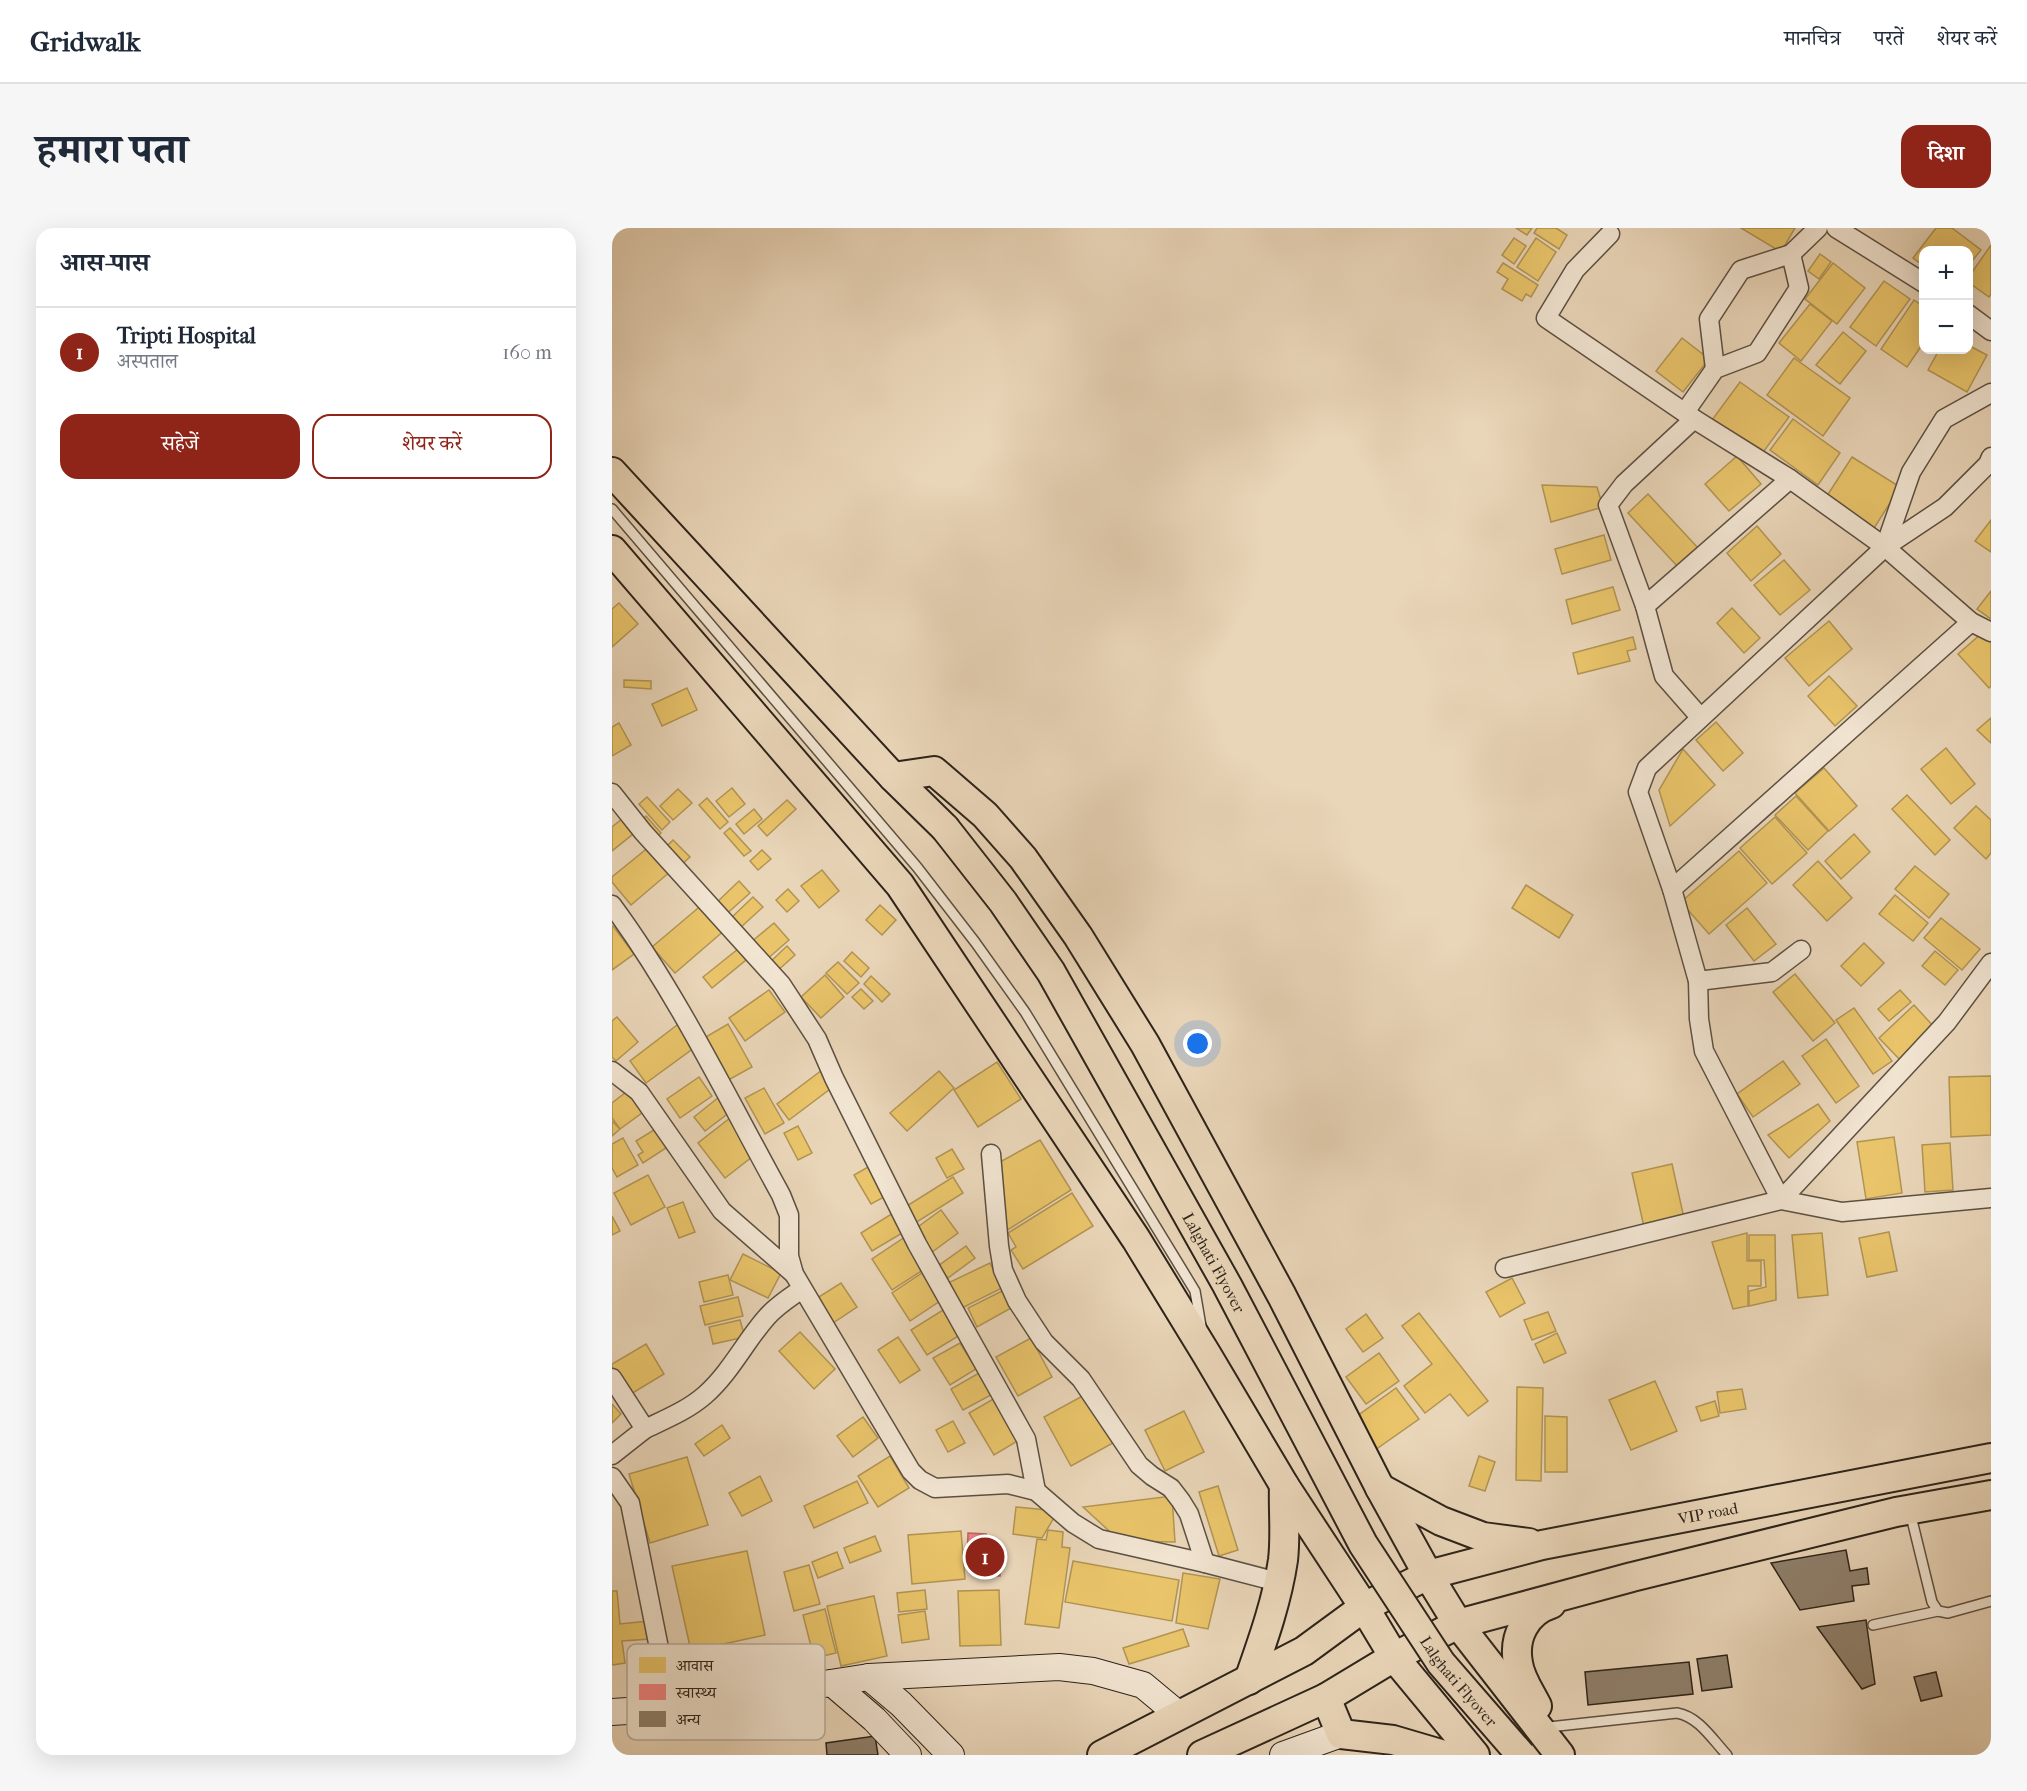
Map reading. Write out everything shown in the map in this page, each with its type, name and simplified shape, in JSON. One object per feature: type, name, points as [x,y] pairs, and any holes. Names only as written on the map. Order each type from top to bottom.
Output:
[{"type":"main road","name":"Lalghati Flyover","points":[[612,472],[893,777],[945,828],[1003,902],[1050,972],[1227,1285],[1363,1544],[1441,1664],[1521,1755]]},
{"type":"main road","points":[[612,550],[900,885],[1116,1209],[1207,1355],[1284,1485],[1394,1657],[1475,1755]]},
{"type":"main road","points":[[893,777],[934,771],[985,814],[1015,849],[1078,936],[1145,1044],[1282,1296],[1380,1488],[1428,1575],[1458,1624],[1562,1755]]},
{"type":"main road","name":"VIP road","points":[[1102,1755],[1304,1651],[1364,1607],[1428,1575],[1542,1545],[1991,1458]]},
{"type":"main road","points":[[1249,1680],[1268,1627],[1283,1558],[1284,1485]]},
{"type":"main road","points":[[1380,1488],[1441,1521],[1482,1536],[1542,1545]]},
{"type":"main road","points":[[1202,1755],[1326,1698],[1394,1657],[1458,1624],[1632,1577],[1909,1510],[1991,1495]]},
{"type":"main road","points":[[1562,1755],[1518,1665],[1516,1649],[1520,1633],[1527,1619],[1539,1608],[1632,1577]]},
{"type":"main road","points":[[1326,1698],[1341,1734],[1393,1740],[1444,1755]]},
{"type":"street","points":[[1716,369],[1709,319],[1741,270],[1791,254],[1818,228]]},
{"type":"street","points":[[1836,228],[1919,280]]},
{"type":"street","points":[[1610,234],[1575,270],[1546,318],[1689,415],[1790,478],[1885,547],[1971,622],[1991,632]]},
{"type":"street","points":[[1700,717],[1664,676],[1645,606],[1608,505],[1624,484],[1689,415],[1716,369],[1757,353],[1799,288],[1791,254]]},
{"type":"street","points":[[1973,318],[1991,331]]},
{"type":"street","points":[[1885,547],[1911,472],[1944,418],[1991,393]]},
{"type":"street","points":[[1781,1200],[1704,1051],[1699,1018],[1698,981],[1671,889],[1638,792],[1647,768],[1700,717],[1885,547],[1945,507],[1989,464],[1991,457]]},
{"type":"street","points":[[1645,606],[1790,478]]},
{"type":"street","points":[[1671,889],[1971,622]]},
{"type":"street","points":[[612,793],[643,832],[781,984],[817,1039],[834,1078],[917,1244],[1026,1439],[1036,1491]]},
{"type":"street","points":[[612,904],[639,941],[677,1006],[781,1195],[789,1215],[789,1256],[798,1282],[911,1471],[920,1480],[935,1488],[1008,1484],[1036,1491],[1073,1523],[1099,1539],[1278,1582]]},
{"type":"street","points":[[1698,981],[1772,972],[1801,950]]},
{"type":"street","points":[[1781,1200],[1947,1022],[1991,963]]},
{"type":"street","points":[[612,1071],[639,1092],[722,1211],[798,1282]]},
{"type":"street","points":[[991,1154],[1003,1270],[1017,1301],[1044,1342],[1081,1379],[1139,1465],[1171,1488],[1181,1501],[1189,1514],[1205,1563]]},
{"type":"street","points":[[1505,1268],[1781,1200],[1842,1212],[1991,1198]]},
{"type":"street","points":[[612,1455],[645,1429],[674,1416],[706,1394],[766,1317],[782,1303],[798,1282]]},
{"type":"street","points":[[612,1378],[645,1429]]},
{"type":"street","points":[[612,1477],[630,1503],[658,1644]]},
{"type":"street","points":[[825,1684],[869,1677],[1059,1667],[1093,1671],[1143,1685],[1179,1715]]},
{"type":"street","points":[[869,1677],[900,1704],[951,1755]]},
{"type":"street","points":[[832,1683],[874,1719],[908,1755]]},
{"type":"street","points":[[612,1712],[627,1711]]},
{"type":"street","points":[[1283,1755],[1341,1734]]},
{"type":"lane","points":[[612,509],[917,867],[1019,1003],[1194,1291],[1207,1355]]},
{"type":"lane","points":[[1909,1510],[1932,1602],[1938,1611]]},
{"type":"lane","points":[[1873,1625],[1938,1611],[1948,1612],[1991,1601]]},
{"type":"lane","points":[[1548,1727],[1677,1713],[1688,1715],[1698,1723],[1727,1755]]},
{"type":"building: आवास","points":[[1516,228],[1532,228],[1527,235]]},
{"type":"building: आवास","points":[[1537,228],[1556,228],[1567,235],[1559,249],[1534,233]]},
{"type":"building: आवास","points":[[1741,228],[1795,228],[1781,252]]},
{"type":"building: आवास","points":[[1936,228],[1952,228],[1981,250],[1973,260],[1973,246],[1922,246]]},
{"type":"building: आवास","points":[[1514,238],[1526,246],[1514,264],[1502,255]]},
{"type":"building: आवास","points":[[1536,238],[1556,252],[1538,281],[1517,267]]},
{"type":"building: आवास","points":[[1991,245],[1991,294],[1989,297],[1973,286],[1973,271]]},
{"type":"building: आवास","points":[[1919,250],[1919,262],[1913,258]]},
{"type":"building: आवास","points":[[1820,254],[1831,262],[1819,279],[1808,271]]},
{"type":"building: आवास","points":[[1503,263],[1538,285],[1531,297],[1526,294],[1522,301],[1502,289],[1508,279],[1497,272]]},
{"type":"building: आवास","points":[[1833,263],[1865,288],[1837,324],[1805,299]]},
{"type":"building: आवास","points":[[1884,281],[1910,299],[1876,346],[1850,327]]},
{"type":"building: आवास","points":[[1914,300],[1919,304],[1919,349],[1907,367],[1881,349]]},
{"type":"building: आवास","points":[[1810,304],[1832,321],[1801,361],[1779,343]]},
{"type":"building: आवास","points":[[1843,332],[1866,351],[1840,384],[1816,365]]},
{"type":"building: आवास","points":[[1682,338],[1709,359],[1683,392],[1656,371]]},
{"type":"building: आवास","points":[[1973,348],[1987,355],[1967,392],[1928,370],[1937,354],[1973,354]]},
{"type":"building: आवास","points":[[1794,358],[1850,398],[1823,436],[1767,395]]},
{"type":"building: आवास","points":[[1740,382],[1789,417],[1761,455],[1712,420]]},
{"type":"building: आवास","points":[[1793,419],[1840,453],[1818,485],[1770,450]]},
{"type":"building: आवास","points":[[1737,456],[1761,484],[1729,511],[1705,484]]},
{"type":"building: आवास","points":[[1852,457],[1900,487],[1871,533],[1823,502]]},
{"type":"building: आवास","points":[[1542,485],[1597,487],[1603,507],[1551,522]]},
{"type":"building: आवास","points":[[1648,494],[1698,548],[1678,567],[1628,513]]},
{"type":"building: आवास","points":[[1991,520],[1991,552],[1975,541]]},
{"type":"building: आवास","points":[[1757,526],[1781,554],[1751,581],[1727,553]]},
{"type":"building: आवास","points":[[1604,535],[1611,560],[1562,574],[1555,549]]},
{"type":"building: आवास","points":[[1784,560],[1810,590],[1780,615],[1754,585]]},
{"type":"building: आवास","points":[[1613,587],[1620,610],[1572,624],[1566,600]]},
{"type":"building: आवास","points":[[1991,591],[1991,619],[1977,609]]},
{"type":"building: आवास","points":[[619,603],[638,624],[612,647],[612,609]]},
{"type":"building: आवास","points":[[1732,608],[1760,638],[1744,653],[1717,623]]},
{"type":"building: आवास","points":[[1829,621],[1852,649],[1809,686],[1785,658]]},
{"type":"building: आवास","points":[[1982,633],[1991,643],[1991,686],[1989,688],[1958,654]]},
{"type":"building: आवास","points":[[1633,637],[1636,649],[1627,651],[1630,661],[1578,674],[1573,653]]},
{"type":"building: आवास","points":[[1829,676],[1857,706],[1835,726],[1808,696]]},
{"type":"building: आवास","points":[[624,680],[651,681],[651,689],[624,687]]},
{"type":"building: आवास","points":[[687,688],[697,710],[662,726],[652,704]]},
{"type":"building: आवास","points":[[1991,718],[1991,743],[1977,730]]},
{"type":"building: आवास","points":[[1716,722],[1743,753],[1723,771],[1696,740]]},
{"type":"building: आवास","points":[[619,723],[631,745],[612,756],[612,727]]},
{"type":"building: आवास","points":[[1946,748],[1975,784],[1951,804],[1921,769]]},
{"type":"building: आवास","points":[[1683,749],[1715,785],[1670,826],[1659,790]]},
{"type":"building: आवास","points":[[1824,768],[1857,806],[1829,831],[1795,793]]},
{"type":"building: आवास","points":[[732,788],[745,804],[729,817],[716,801]]},
{"type":"building: आवास","points":[[678,789],[692,803],[673,820],[660,806]]},
{"type":"building: आवास","points":[[1907,795],[1950,840],[1935,855],[1892,809]]},
{"type":"building: आवास","points":[[1796,796],[1828,831],[1808,850],[1775,815]]},
{"type":"building: आवास","points":[[647,797],[670,822],[662,830],[639,804]]},
{"type":"building: आवास","points":[[707,798],[728,822],[720,829],[699,805]]},
{"type":"building: आवास","points":[[787,800],[796,809],[767,836],[758,826]]},
{"type":"building: आवास","points":[[1976,806],[1991,820],[1991,853],[1986,859],[1954,828]]},
{"type":"building: आवास","points":[[754,809],[762,819],[744,834],[736,824]]},
{"type":"building: आवास","points":[[627,815],[638,830],[612,851],[612,827]]},
{"type":"building: आवास","points":[[646,816],[661,833],[654,839],[639,823]]},
{"type":"building: आवास","points":[[1775,817],[1807,853],[1772,884],[1740,848]]},
{"type":"building: आवास","points":[[730,828],[751,851],[744,856],[724,833]]},
{"type":"building: आवास","points":[[1854,834],[1870,852],[1841,879],[1825,861]]},
{"type":"building: आवास","points":[[673,840],[690,857],[679,867],[663,850]]},
{"type":"building: आवास","points":[[650,846],[671,871],[631,905],[612,882],[612,877]]},
{"type":"building: आवास","points":[[762,850],[771,859],[758,870],[750,861]]},
{"type":"building: आवास","points":[[1739,851],[1767,883],[1709,934],[1681,902]]},
{"type":"building: आवास","points":[[1818,861],[1852,898],[1827,921],[1793,885]]},
{"type":"building: आवास","points":[[1915,866],[1949,894],[1929,918],[1895,889]]},
{"type":"building: आवास","points":[[822,870],[839,891],[819,908],[801,886]]},
{"type":"building: आवास","points":[[739,881],[750,893],[723,917],[713,906]]},
{"type":"building: आवास","points":[[1526,885],[1573,915],[1559,938],[1512,908]]},
{"type":"building: आवास","points":[[788,889],[799,901],[787,912],[776,900]]},
{"type":"building: आवास","points":[[1895,895],[1928,923],[1913,941],[1879,914]]},
{"type":"building: आवास","points":[[753,897],[763,907],[740,928],[731,918]]},
{"type":"building: आवास","points":[[704,903],[726,929],[675,973],[652,947]]},
{"type":"building: आवास","points":[[880,905],[896,920],[882,935],[866,920]]},
{"type":"building: आवास","points":[[1747,908],[1776,944],[1754,961],[1726,925]]},
{"type":"building: आवास","points":[[1941,918],[1980,949],[1962,970],[1924,938]]},
{"type":"building: आवास","points":[[774,923],[789,940],[765,961],[750,943]]},
{"type":"building: आवास","points":[[612,927],[634,954],[612,970]]},
{"type":"building: आवास","points":[[1864,943],[1884,963],[1861,986],[1841,966]]},
{"type":"building: आवास","points":[[787,946],[795,955],[775,973],[767,965]]},
{"type":"building: आवास","points":[[738,949],[746,960],[712,988],[703,977]]},
{"type":"building: आवास","points":[[1935,951],[1958,970],[1945,985],[1922,966]]},
{"type":"building: आवास","points":[[852,952],[869,968],[861,977],[844,961]]},
{"type":"building: आवास","points":[[838,962],[859,983],[847,994],[826,973]]},
{"type":"building: आवास","points":[[1795,974],[1835,1023],[1813,1041],[1773,992]]},
{"type":"building: आवास","points":[[825,975],[844,997],[821,1018],[801,997]]},
{"type":"building: आवास","points":[[871,976],[890,994],[882,1002],[864,984]]},
{"type":"building: आवास","points":[[861,989],[873,1001],[864,1009],[852,997]]},
{"type":"building: आवास","points":[[769,990],[785,1012],[745,1041],[729,1018]]},
{"type":"building: आवास","points":[[1900,990],[1911,1002],[1889,1021],[1878,1009]]},
{"type":"building: आवास","points":[[1914,1005],[1935,1028],[1901,1061],[1879,1038]]},
{"type":"building: आवास","points":[[1854,1008],[1892,1061],[1873,1074],[1836,1020]]},
{"type":"building: आवास","points":[[617,1017],[638,1042],[616,1061],[612,1057],[612,1021]]},
{"type":"building: आवास","points":[[681,1022],[698,1045],[646,1083],[630,1061]]},
{"type":"building: आवास","points":[[728,1024],[752,1067],[723,1083],[699,1041]]},
{"type":"building: आवास","points":[[1826,1039],[1859,1086],[1836,1103],[1802,1056]]},
{"type":"building: आवास","points":[[1783,1061],[1800,1084],[1753,1117],[1737,1094]]},
{"type":"building: आवास","points":[[997,1062],[1021,1099],[978,1127],[954,1090]]},
{"type":"building: आवास","points":[[822,1070],[834,1086],[789,1120],[777,1104]]},
{"type":"building: आवास","points":[[939,1071],[954,1088],[907,1131],[890,1113]]},
{"type":"building: आवास","points":[[1991,1076],[1991,1135],[1951,1137],[1949,1077]]},
{"type":"building: आवास","points":[[699,1077],[712,1096],[680,1118],[667,1099]]},
{"type":"building: आवास","points":[[764,1088],[784,1123],[765,1134],[745,1098]]},
{"type":"building: आवास","points":[[630,1089],[646,1110],[620,1129],[612,1118],[612,1103]]},
{"type":"building: आवास","points":[[719,1097],[730,1112],[705,1131],[694,1117]]},
{"type":"building: आवास","points":[[1818,1104],[1830,1121],[1789,1158],[1768,1135]]},
{"type":"building: आवास","points":[[730,1118],[757,1153],[725,1178],[698,1143]]},
{"type":"building: आवास","points":[[612,1121],[620,1129],[612,1136]]},
{"type":"building: आवास","points":[[798,1126],[812,1153],[798,1160],[784,1133]]},
{"type":"building: आवास","points":[[657,1128],[669,1146],[643,1163],[638,1155],[643,1152],[636,1141]]},
{"type":"building: आवास","points":[[1894,1137],[1902,1193],[1866,1199],[1857,1142]]},
{"type":"building: आवास","points":[[623,1138],[638,1165],[617,1177],[612,1168],[612,1144]]},
{"type":"building: आवास","points":[[1040,1140],[1071,1190],[1006,1231],[1000,1162]]},
{"type":"building: आवास","points":[[1950,1143],[1953,1190],[1925,1192],[1922,1145]]},
{"type":"building: आवास","points":[[952,1149],[964,1169],[947,1178],[936,1158]]},
{"type":"building: आवास","points":[[1672,1164],[1684,1218],[1644,1227],[1632,1173]]},
{"type":"building: आवास","points":[[868,1167],[884,1197],[871,1204],[854,1175]]},
{"type":"building: आवास","points":[[648,1175],[665,1207],[631,1225],[614,1193]]},
{"type":"building: आवास","points":[[953,1177],[963,1193],[912,1225],[902,1209]]},
{"type":"building: आवास","points":[[1072,1193],[1093,1226],[1023,1269],[1011,1250],[1016,1247],[1008,1233]]},
{"type":"building: आवास","points":[[683,1202],[695,1232],[679,1238],[667,1208]]},
{"type":"building: आवास","points":[[941,1210],[958,1233],[928,1255],[911,1232]]},
{"type":"building: आवास","points":[[893,1213],[904,1232],[872,1251],[861,1233]]},
{"type":"building: आवास","points":[[612,1216],[620,1231],[612,1235]]},
{"type":"building: आवास","points":[[1889,1232],[1897,1271],[1867,1277],[1859,1238]]},
{"type":"building: आवास","points":[[1747,1233],[1747,1261],[1761,1261],[1761,1286],[1748,1286],[1748,1306],[1733,1309],[1712,1242]]},
{"type":"building: आवास","points":[[1822,1233],[1828,1295],[1798,1298],[1792,1235]]},
{"type":"building: आवास","points":[[1749,1235],[1775,1235],[1776,1300],[1749,1306],[1749,1291],[1766,1287],[1764,1260],[1749,1260]]},
{"type":"building: आवास","points":[[905,1237],[926,1268],[892,1290],[872,1259]]},
{"type":"building: आवास","points":[[966,1246],[975,1258],[948,1278],[938,1266]]},
{"type":"building: आवास","points":[[743,1254],[781,1273],[768,1298],[730,1280]]},
{"type":"building: आवास","points":[[990,1263],[1002,1288],[960,1309],[948,1283]]},
{"type":"building: आवास","points":[[925,1271],[943,1299],[910,1321],[892,1293]]},
{"type":"building: आवास","points":[[728,1275],[733,1295],[704,1302],[699,1282]]},
{"type":"building: आवास","points":[[1512,1278],[1525,1303],[1500,1317],[1486,1292]]},
{"type":"building: आवास","points":[[841,1283],[857,1307],[830,1325],[814,1300]]},
{"type":"building: आवास","points":[[1004,1290],[1013,1307],[977,1327],[968,1308]]},
{"type":"building: आवास","points":[[738,1297],[743,1316],[705,1325],[700,1306]]},
{"type":"building: आवास","points":[[943,1310],[960,1335],[927,1355],[911,1330]]},
{"type":"building: आवास","points":[[1548,1312],[1556,1331],[1532,1340],[1524,1320]]},
{"type":"building: आवास","points":[[1419,1313],[1488,1401],[1468,1416],[1450,1394],[1425,1413],[1404,1386],[1432,1364],[1402,1326]]},
{"type":"building: आवास","points":[[1366,1314],[1383,1338],[1363,1352],[1346,1329]]},
{"type":"building: आवास","points":[[740,1320],[745,1337],[713,1344],[709,1327]]},
{"type":"building: आवास","points":[[800,1332],[835,1369],[814,1389],[779,1351]]},
{"type":"building: आवास","points":[[1557,1333],[1566,1353],[1544,1363],[1535,1344]]},
{"type":"building: आवास","points":[[898,1337],[920,1370],[900,1383],[878,1350]]},
{"type":"building: आवास","points":[[1031,1338],[1052,1377],[1018,1396],[996,1357]]},
{"type":"building: आवास","points":[[960,1343],[976,1369],[950,1385],[933,1358]]},
{"type":"building: आवास","points":[[646,1344],[664,1374],[626,1397],[612,1373],[612,1364]]},
{"type":"building: आवास","points":[[1379,1353],[1399,1381],[1366,1404],[1346,1377]]},
{"type":"building: आवास","points":[[979,1373],[991,1395],[963,1410],[951,1389]]},
{"type":"building: आवास","points":[[1655,1381],[1677,1431],[1631,1450],[1609,1400]]},
{"type":"building: आवास","points":[[1517,1387],[1543,1388],[1541,1481],[1516,1480]]},
{"type":"building: आवास","points":[[1396,1388],[1419,1419],[1375,1450],[1353,1419]]},
{"type":"building: आवास","points":[[1742,1389],[1746,1409],[1720,1413],[1717,1392]]},
{"type":"building: आवास","points":[[1086,1394],[1113,1443],[1071,1466],[1044,1417]]},
{"type":"building: आवास","points":[[995,1398],[1019,1440],[994,1455],[969,1413]]},
{"type":"building: आवास","points":[[1715,1401],[1719,1416],[1701,1421],[1696,1407]]},
{"type":"building: आवास","points":[[612,1404],[621,1414],[612,1423]]},
{"type":"building: आवास","points":[[1184,1411],[1204,1452],[1165,1471],[1145,1430]]},
{"type":"building: आवास","points":[[1545,1416],[1567,1417],[1567,1472],[1545,1472]]},
{"type":"building: आवास","points":[[863,1417],[878,1438],[853,1457],[837,1436]]},
{"type":"building: आवास","points":[[953,1421],[965,1443],[948,1452],[936,1430]]},
{"type":"building: आवास","points":[[722,1425],[730,1438],[704,1456],[695,1444]]},
{"type":"building: आवास","points":[[890,1456],[909,1488],[878,1507],[858,1476]]},
{"type":"building: आवास","points":[[1479,1456],[1495,1462],[1485,1491],[1469,1486]]},
{"type":"building: आवास","points":[[687,1457],[708,1525],[650,1543],[629,1474]]},
{"type":"building: आवास","points":[[760,1476],[772,1501],[742,1516],[729,1493]]},
{"type":"building: आवास","points":[[857,1481],[868,1503],[814,1528],[804,1506]]},
{"type":"building: आवास","points":[[1218,1486],[1238,1550],[1219,1556],[1199,1492]]},
{"type":"building: आवास","points":[[1172,1496],[1175,1542],[1120,1541],[1083,1507]]},
{"type":"building: आवास","points":[[1016,1507],[1058,1511],[1042,1538],[1013,1534]]},
{"type":"building: आवास","points":[[1048,1530],[1063,1532],[1062,1547],[1070,1548],[1059,1628],[1025,1624],[1037,1539],[1046,1540]]},
{"type":"building: आवास","points":[[961,1531],[965,1579],[912,1584],[908,1535]]},
{"type":"building: आवास","points":[[875,1536],[881,1551],[850,1563],[844,1548]]},
{"type":"building: आवास","points":[[747,1551],[765,1635],[723,1644],[689,1644],[672,1566]]},
{"type":"building: आवास","points":[[837,1552],[843,1568],[818,1578],[812,1562]]},
{"type":"building: आवास","points":[[1073,1561],[1179,1580],[1172,1621],[1065,1602]]},
{"type":"building: आवास","points":[[809,1565],[820,1604],[794,1611],[784,1572]]},
{"type":"building: आवास","points":[[1183,1573],[1220,1579],[1208,1629],[1176,1623]]},
{"type":"building: आवास","points":[[925,1590],[927,1609],[899,1612],[897,1593]]},
{"type":"building: आवास","points":[[999,1590],[1001,1645],[960,1646],[958,1591]]},
{"type":"building: आवास","points":[[612,1591],[617,1591],[620,1624],[648,1621],[650,1639],[622,1641],[625,1663],[612,1665]]},
{"type":"building: आवास","points":[[874,1596],[887,1656],[841,1666],[827,1606]]},
{"type":"building: आवास","points":[[825,1609],[836,1653],[825,1656],[825,1644],[810,1644],[803,1615]]},
{"type":"building: आवास","points":[[925,1611],[929,1639],[902,1643],[898,1615]]},
{"type":"building: आवास","points":[[1183,1629],[1189,1646],[1129,1664],[1123,1648]]},
{"type":"building: स्वास्थ्य","points":[[968,1533],[986,1534],[985,1549],[1001,1549],[1000,1576],[984,1575],[985,1566],[967,1565]]},
{"type":"building: अन्य","points":[[1846,1550],[1850,1571],[1867,1568],[1869,1584],[1852,1586],[1854,1601],[1800,1610],[1771,1563]]},
{"type":"building: अन्य","points":[[1866,1620],[1875,1684],[1862,1689],[1817,1627]]},
{"type":"building: अन्य","points":[[1727,1655],[1732,1687],[1702,1691],[1697,1659]]},
{"type":"building: अन्य","points":[[1689,1662],[1693,1694],[1588,1705],[1585,1672]]},
{"type":"building: अन्य","points":[[1936,1672],[1942,1696],[1921,1701],[1914,1677]]},
{"type":"building: अन्य","points":[[875,1736],[878,1755],[827,1755],[826,1743]]},
{"type":"place","name":"Tripti Hospital","points":[[985,1557]]}]
